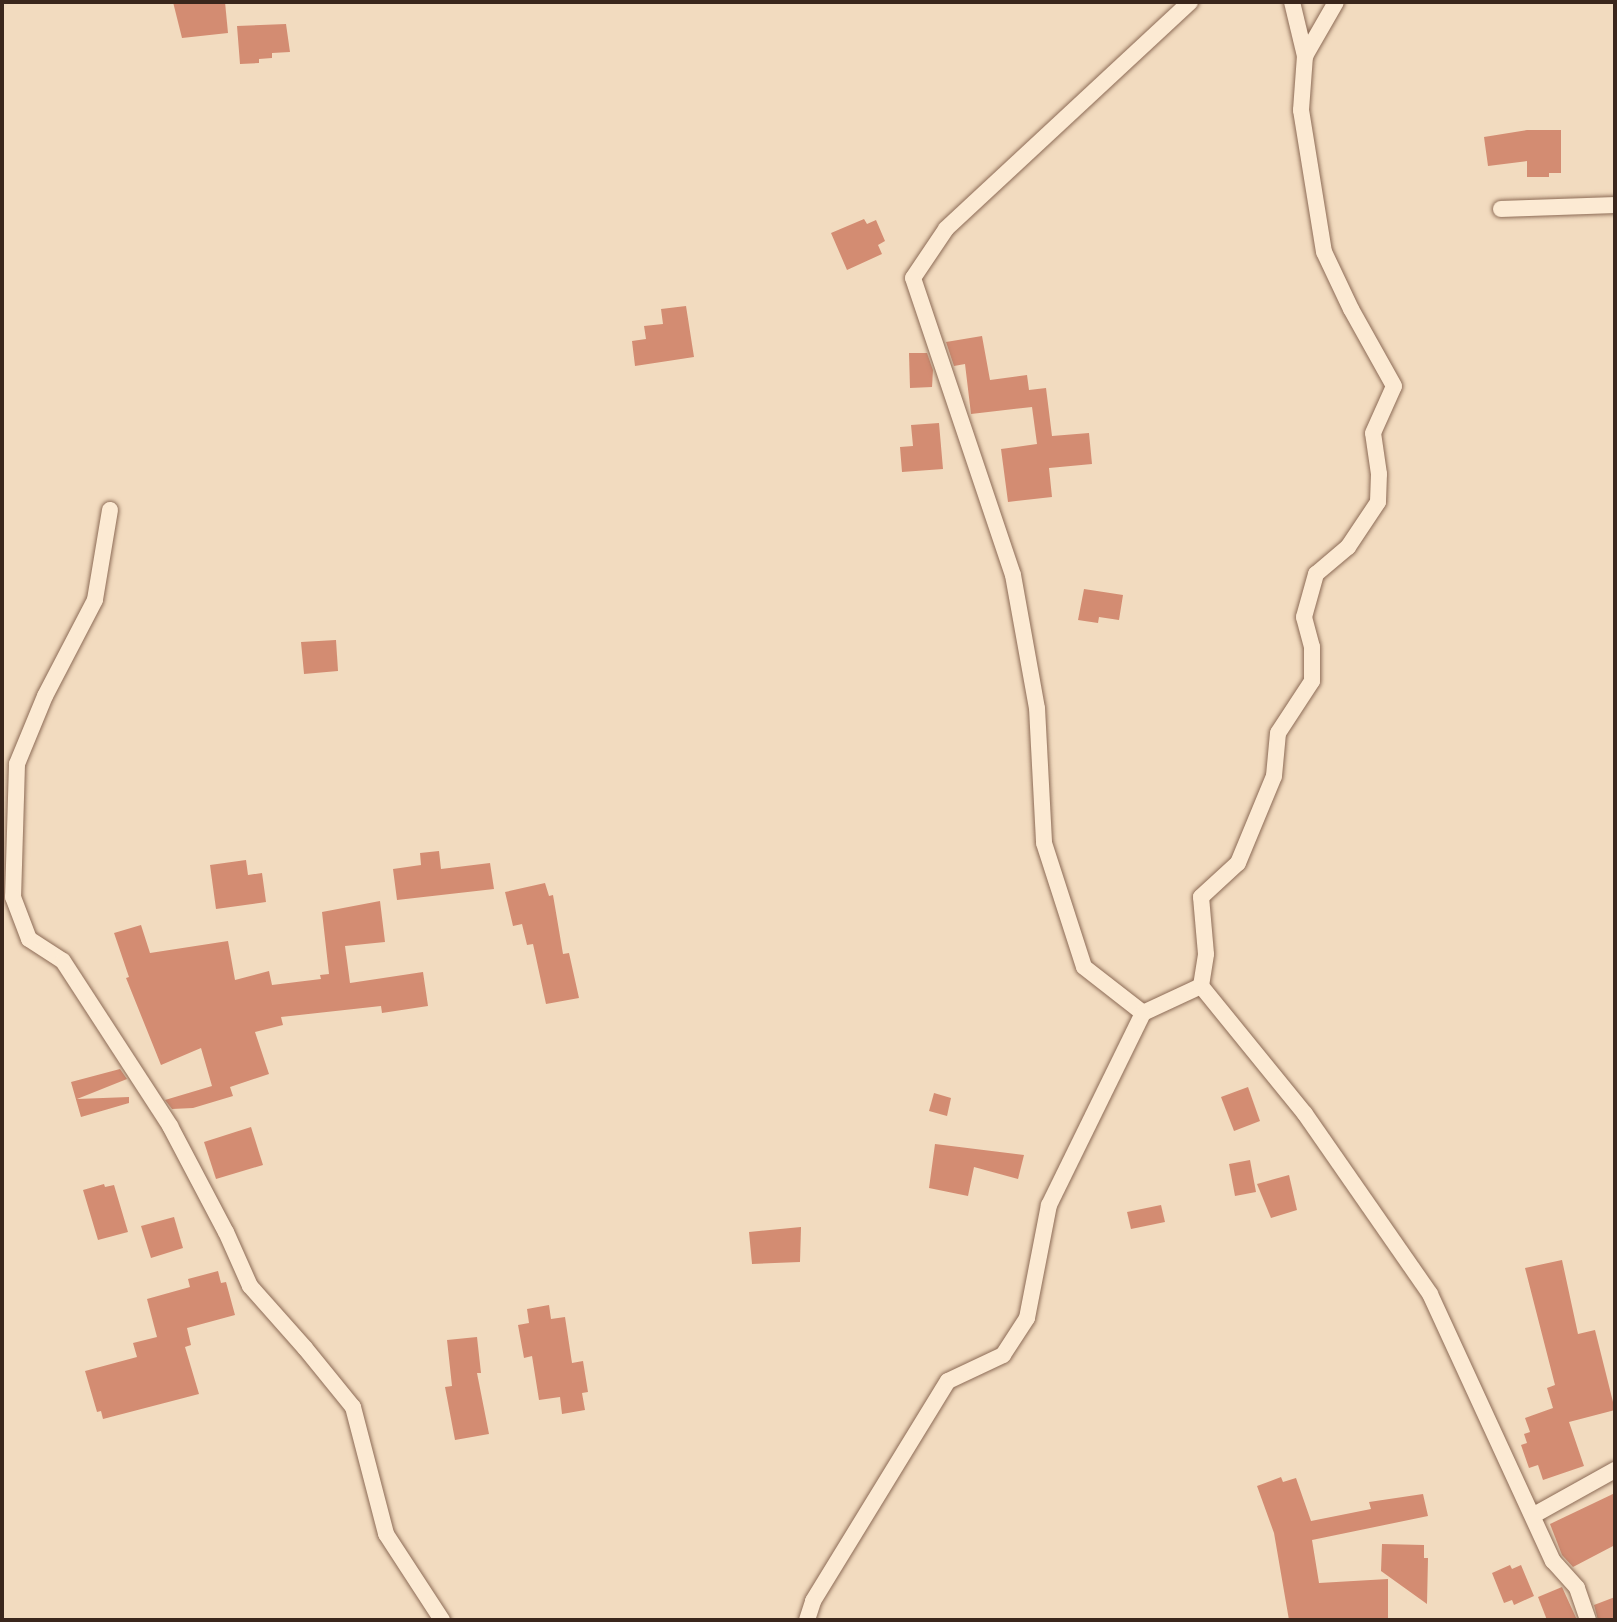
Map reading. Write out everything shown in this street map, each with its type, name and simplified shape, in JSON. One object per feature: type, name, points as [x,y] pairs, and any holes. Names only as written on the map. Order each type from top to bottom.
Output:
[{"type":"street","points":[[1143,1013],[1084,967],[1044,843],[1037,708],[1013,575],[912,278],[946,229],[1190,2]]},
{"type":"street","points":[[1292,2],[1305,56],[1301,110],[1324,252],[1351,309],[1394,386],[1373,433],[1378,502],[1348,547],[1316,574],[1304,617],[1312,648],[1312,681],[1278,733],[1274,776],[1238,863],[1200,897],[1206,954],[1200,986],[1304,1114],[1430,1294],[1553,1561],[1577,1588],[1588,1620]]},
{"type":"street","points":[[1305,56],[1336,2]]},
{"type":"street","points":[[1501,209],[1615,205]]},
{"type":"street","points":[[110,510],[95,600],[45,696],[17,764],[13,897],[29,939],[63,961],[170,1126],[226,1232],[250,1286],[353,1407],[386,1534],[442,1620]]},
{"type":"street","points":[[807,1620],[813,1601],[948,1381],[1003,1355],[1027,1318],[1049,1205],[1143,1013],[1200,986]]},
{"type":"street","points":[[1534,1515],[1615,1469]]},
{"type":"building","points":[[173,2],[225,2],[228,33],[182,38]]},
{"type":"building","points":[[286,24],[290,52],[272,53],[272,58],[259,59],[259,63],[240,64],[237,26]]},
{"type":"building","points":[[1527,130],[1561,130],[1561,173],[1549,173],[1549,177],[1527,177],[1527,161],[1488,166],[1484,137]]},
{"type":"building","points":[[864,219],[867,224],[876,220],[885,241],[878,245],[882,254],[847,270],[831,233]]},
{"type":"building","points":[[686,306],[694,357],[635,366],[632,341],[646,339],[644,326],[663,324],[661,309]]},
{"type":"building","points":[[982,336],[990,380],[1027,375],[1029,390],[1046,388],[1052,436],[1089,433],[1092,464],[1049,468],[1052,497],[1008,502],[1001,449],[1037,444],[1032,407],[971,414],[965,364],[954,366],[946,342]]},
{"type":"building","points":[[909,353],[927,353],[933,370],[932,387],[910,388]]},
{"type":"building","points":[[939,423],[943,469],[902,472],[900,447],[913,446],[911,425]]},
{"type":"building","points":[[1084,589],[1123,595],[1119,620],[1099,617],[1098,623],[1078,620]]},
{"type":"building","points":[[336,640],[338,671],[304,674],[301,642]]},
{"type":"building","points":[[439,851],[441,869],[490,863],[494,889],[397,900],[393,869],[421,865],[420,853]]},
{"type":"building","points":[[246,860],[248,875],[262,873],[266,902],[216,909],[210,865]]},
{"type":"building","points":[[545,883],[549,896],[553,895],[563,954],[569,953],[579,998],[546,1004],[533,944],[527,945],[522,924],[513,926],[505,892]]},
{"type":"building","points":[[380,901],[385,942],[345,946],[350,983],[423,972],[428,1006],[382,1013],[381,1006],[281,1017],[283,1025],[255,1032],[269,1074],[230,1087],[233,1096],[193,1108],[172,1109],[165,1100],[212,1086],[201,1048],[161,1065],[126,978],[129,977],[114,933],[141,925],[150,953],[228,941],[235,980],[269,971],[272,985],[321,979],[320,975],[329,974],[322,912]]},
{"type":"building","points":[[120,1069],[127,1079],[77,1099],[129,1097],[129,1103],[81,1117],[71,1082]]},
{"type":"building","points":[[1248,1087],[1260,1121],[1234,1131],[1221,1097]]},
{"type":"building","points":[[934,1093],[951,1098],[947,1116],[929,1111]]},
{"type":"building","points":[[251,1127],[263,1165],[216,1179],[204,1142]]},
{"type":"building","points":[[935,1144],[1024,1155],[1018,1179],[974,1167],[968,1196],[929,1188]]},
{"type":"building","points":[[1250,1160],[1256,1192],[1235,1196],[1229,1164]]},
{"type":"building","points":[[1289,1175],[1297,1210],[1271,1218],[1257,1184]]},
{"type":"building","points":[[104,1184],[105,1187],[114,1185],[128,1232],[98,1240],[83,1190]]},
{"type":"building","points":[[1161,1205],[1165,1222],[1131,1229],[1127,1212]]},
{"type":"building","points":[[174,1217],[183,1248],[151,1258],[141,1226]]},
{"type":"building","points":[[801,1227],[800,1262],[752,1264],[749,1232]]},
{"type":"building","points":[[1562,1260],[1578,1334],[1595,1330],[1615,1410],[1569,1422],[1584,1466],[1543,1480],[1538,1465],[1529,1468],[1521,1445],[1527,1443],[1524,1434],[1530,1432],[1525,1418],[1553,1408],[1547,1388],[1555,1385],[1525,1268]]},
{"type":"building","points":[[218,1271],[221,1283],[226,1282],[235,1315],[187,1328],[191,1345],[185,1347],[199,1394],[103,1419],[101,1411],[97,1412],[85,1371],[137,1357],[133,1343],[157,1337],[147,1299],[190,1287],[188,1279]]},
{"type":"building","points":[[549,1305],[551,1319],[565,1317],[572,1363],[583,1361],[588,1392],[582,1393],[585,1410],[562,1414],[560,1397],[539,1400],[532,1356],[524,1358],[518,1325],[529,1323],[527,1309]]},
{"type":"building","points":[[477,1337],[481,1373],[477,1373],[489,1434],[455,1440],[445,1387],[452,1386],[447,1340]]},
{"type":"building","points":[[1281,1477],[1283,1482],[1296,1478],[1311,1521],[1371,1509],[1369,1502],[1423,1494],[1428,1516],[1312,1540],[1319,1583],[1388,1579],[1388,1620],[1289,1620],[1274,1533],[1257,1486]]},
{"type":"building","points":[[1615,1493],[1615,1545],[1573,1567],[1562,1555],[1550,1524]]},
{"type":"building","points":[[1382,1544],[1424,1545],[1424,1558],[1428,1558],[1427,1604],[1381,1571]]},
{"type":"building","points":[[1510,1565],[1512,1569],[1521,1565],[1534,1596],[1514,1605],[1512,1600],[1504,1603],[1492,1573]]},
{"type":"building","points":[[1562,1587],[1577,1620],[1547,1620],[1538,1597]]},
{"type":"building","points":[[1615,1597],[1615,1620],[1598,1620],[1594,1605]]}]
